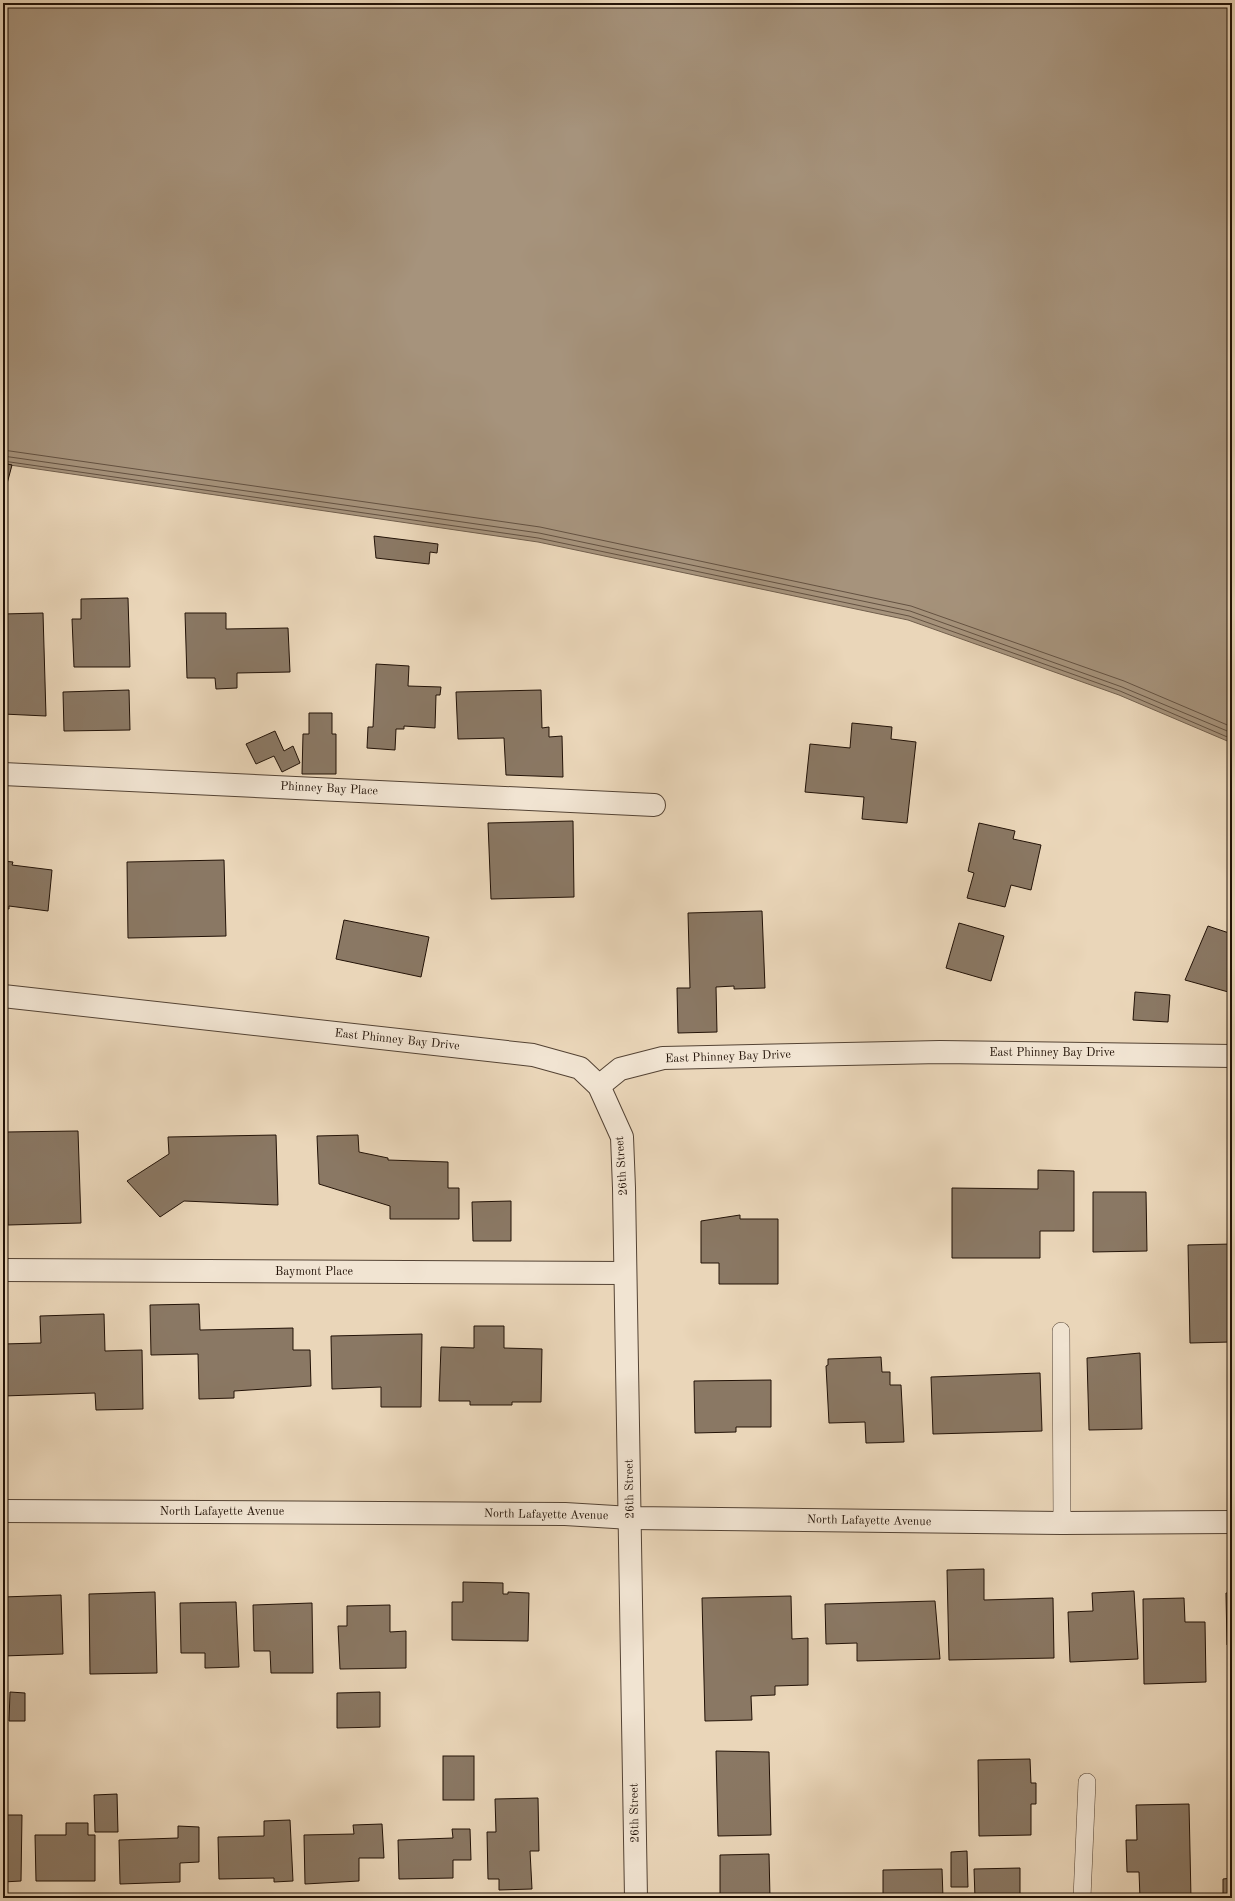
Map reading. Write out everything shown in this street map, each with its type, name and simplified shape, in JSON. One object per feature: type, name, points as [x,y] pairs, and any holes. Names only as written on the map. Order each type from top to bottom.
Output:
[{"type":"street","name":"Phinney Bay Place","points":[[3,774],[654,805]]},
{"type":"street","name":"East Phinney Bay Drive","points":[[3,996],[533,1055],[580,1068],[599,1086],[620,1069],[663,1058],[940,1052],[1232,1056]]},
{"type":"street","name":"26th Street","points":[[599,1086],[622,1137],[631,1518],[636,1898]]},
{"type":"street","name":"Baymont Place","points":[[3,1270],[625,1273]]},
{"type":"street","name":"North Lafayette Avenue","points":[[3,1511],[565,1514],[631,1518],[1062,1523],[1232,1522]]},
{"type":"lane","points":[[1061,1331],[1062,1523]]},
{"type":"lane","points":[[1082,1898],[1087,1782]]},
{"type":"water","points":[[3,3],[1232,3],[1232,743],[1119,695],[908,620],[538,542],[3,464]]},
{"type":"building","points":[[3,463],[12,465],[4,495],[3,495]]},
{"type":"building","points":[[374,536],[438,544],[437,553],[430,552],[429,564],[376,558]]},
{"type":"building","points":[[128,598],[130,667],[74,667],[72,619],[81,619],[81,599]]},
{"type":"building","points":[[43,613],[46,716],[3,714],[3,614]]},
{"type":"building","points":[[185,613],[226,613],[226,629],[288,628],[290,672],[237,673],[237,688],[216,689],[215,678],[187,678]]},
{"type":"building","points":[[376,664],[409,666],[408,686],[441,687],[440,695],[436,695],[435,728],[404,726],[404,729],[396,729],[395,750],[367,748],[368,727],[373,727]]},
{"type":"building","points":[[129,690],[130,730],[64,731],[63,692]]},
{"type":"building","points":[[541,690],[542,728],[549,727],[549,737],[562,736],[563,777],[506,775],[504,738],[458,739],[456,692]]},
{"type":"building","points":[[309,713],[332,713],[332,734],[336,734],[336,774],[302,774],[303,734],[309,734]]},
{"type":"building","points":[[852,723],[892,727],[891,739],[916,742],[907,823],[862,819],[864,797],[805,792],[810,744],[850,748]]},
{"type":"building","points":[[275,731],[284,751],[293,746],[300,763],[282,772],[274,756],[256,764],[246,744]]},
{"type":"building","points":[[573,821],[574,897],[491,899],[488,823]]},
{"type":"building","points":[[979,823],[1015,831],[1013,839],[1041,845],[1031,890],[1011,885],[1005,907],[967,898],[974,873],[968,871]]},
{"type":"building","points":[[224,860],[226,936],[128,938],[127,862]]},
{"type":"building","points":[[3,861],[13,862],[12,865],[52,870],[48,911],[9,906],[9,909],[3,908]]},
{"type":"building","points":[[762,911],[765,988],[734,989],[734,986],[716,987],[717,1032],[678,1033],[677,988],[690,988],[688,913]]},
{"type":"building","points":[[344,920],[429,937],[421,977],[336,959]]},
{"type":"building","points":[[959,923],[1004,936],[991,981],[946,968]]},
{"type":"building","points":[[1208,926],[1232,934],[1232,993],[1185,980]]},
{"type":"building","points":[[1135,992],[1170,995],[1168,1022],[1133,1020]]},
{"type":"building","points":[[78,1131],[81,1223],[8,1225],[6,1132]]},
{"type":"building","points":[[276,1135],[278,1205],[184,1201],[160,1217],[127,1181],[169,1154],[168,1137]]},
{"type":"building","points":[[358,1135],[359,1152],[388,1158],[388,1160],[448,1162],[448,1188],[459,1188],[459,1219],[390,1219],[390,1206],[319,1184],[317,1136]]},
{"type":"building","points":[[1038,1170],[1074,1171],[1074,1231],[1040,1231],[1040,1258],[952,1258],[952,1188],[1038,1189]]},
{"type":"building","points":[[1093,1192],[1146,1192],[1147,1251],[1093,1252]]},
{"type":"building","points":[[511,1201],[511,1241],[473,1241],[472,1202]]},
{"type":"building","points":[[740,1215],[740,1219],[778,1219],[778,1284],[719,1284],[719,1263],[701,1263],[701,1221]]},
{"type":"building","points":[[1232,1244],[1230,1342],[1190,1343],[1188,1245]]},
{"type":"building","points":[[199,1304],[200,1330],[293,1328],[293,1350],[310,1350],[311,1386],[234,1391],[234,1398],[199,1399],[198,1354],[151,1355],[150,1305]]},
{"type":"building","points":[[104,1314],[105,1351],[142,1350],[143,1409],[96,1410],[95,1393],[3,1396],[3,1344],[41,1343],[40,1316]]},
{"type":"building","points":[[474,1326],[504,1326],[504,1348],[542,1349],[541,1402],[512,1402],[512,1405],[470,1405],[470,1401],[439,1401],[441,1347],[474,1348]]},
{"type":"building","points":[[422,1334],[421,1407],[381,1407],[381,1387],[332,1389],[331,1336]]},
{"type":"building","points":[[1140,1353],[1142,1429],[1089,1430],[1087,1358]]},
{"type":"building","points":[[881,1357],[882,1372],[890,1372],[890,1385],[901,1385],[904,1442],[866,1443],[865,1422],[829,1423],[826,1366],[828,1365],[828,1359]]},
{"type":"building","points":[[1040,1373],[1042,1431],[933,1434],[931,1377]]},
{"type":"building","points":[[771,1380],[771,1427],[736,1427],[736,1432],[695,1433],[694,1381]]},
{"type":"building","points":[[984,1569],[984,1600],[1053,1598],[1054,1658],[949,1660],[947,1570]]},
{"type":"building","points":[[463,1582],[503,1583],[503,1594],[508,1594],[508,1592],[529,1593],[528,1641],[452,1640],[452,1602],[463,1602]]},
{"type":"building","points":[[1134,1591],[1138,1659],[1070,1662],[1068,1612],[1093,1611],[1092,1593]]},
{"type":"building","points":[[155,1592],[157,1673],[90,1674],[89,1594]]},
{"type":"building","points":[[1226,1593],[1232,1593],[1232,1645],[1227,1645]]},
{"type":"building","points":[[61,1595],[63,1654],[3,1656],[3,1597]]},
{"type":"building","points":[[791,1596],[792,1639],[808,1638],[808,1685],[775,1686],[775,1695],[751,1696],[752,1720],[705,1721],[702,1598]]},
{"type":"building","points":[[1184,1598],[1185,1622],[1205,1622],[1206,1682],[1144,1684],[1143,1599]]},
{"type":"building","points":[[935,1601],[940,1659],[857,1661],[857,1643],[826,1644],[825,1604]]},
{"type":"building","points":[[236,1602],[239,1667],[205,1668],[205,1653],[181,1653],[180,1603]]},
{"type":"building","points":[[312,1603],[313,1673],[271,1673],[270,1651],[254,1651],[253,1605]]},
{"type":"building","points":[[390,1605],[390,1632],[406,1631],[406,1668],[340,1669],[338,1626],[347,1626],[347,1606]]},
{"type":"building","points":[[10,1692],[25,1693],[25,1721],[9,1721]]},
{"type":"building","points":[[380,1692],[380,1727],[337,1728],[337,1693]]},
{"type":"building","points":[[716,1751],[769,1752],[771,1835],[718,1836]]},
{"type":"building","points":[[443,1756],[474,1756],[474,1800],[443,1800]]},
{"type":"building","points":[[1030,1759],[1031,1783],[1036,1783],[1036,1804],[1031,1804],[1031,1835],[979,1836],[978,1760]]},
{"type":"building","points":[[117,1794],[118,1832],[95,1832],[94,1795]]},
{"type":"building","points":[[538,1798],[539,1851],[530,1851],[532,1889],[499,1890],[499,1879],[488,1879],[487,1832],[496,1832],[495,1799]]},
{"type":"building","points":[[1189,1804],[1191,1898],[1140,1898],[1139,1872],[1127,1872],[1126,1840],[1137,1840],[1136,1805]]},
{"type":"building","points":[[3,1815],[22,1815],[21,1881],[3,1882]]},
{"type":"building","points":[[290,1820],[293,1881],[274,1882],[274,1878],[219,1879],[218,1837],[264,1836],[264,1821]]},
{"type":"building","points":[[66,1823],[88,1823],[88,1835],[95,1835],[95,1881],[36,1881],[35,1835],[66,1835]]},
{"type":"building","points":[[382,1824],[384,1858],[359,1858],[359,1881],[305,1884],[304,1835],[354,1834],[353,1825]]},
{"type":"building","points":[[178,1826],[199,1827],[199,1862],[180,1863],[180,1882],[120,1884],[119,1840],[178,1838]]},
{"type":"building","points":[[452,1829],[470,1829],[471,1860],[453,1860],[453,1878],[399,1879],[398,1840],[453,1838]]},
{"type":"building","points":[[967,1851],[968,1887],[951,1887],[951,1852]]},
{"type":"building","points":[[769,1854],[770,1898],[720,1898],[720,1855]]},
{"type":"building","points":[[1020,1868],[1020,1898],[975,1898],[974,1869]]},
{"type":"building","points":[[942,1869],[943,1898],[883,1898],[883,1870]]},
{"type":"building","points":[[1232,1878],[1232,1898],[1223,1898],[1223,1879]]}]
